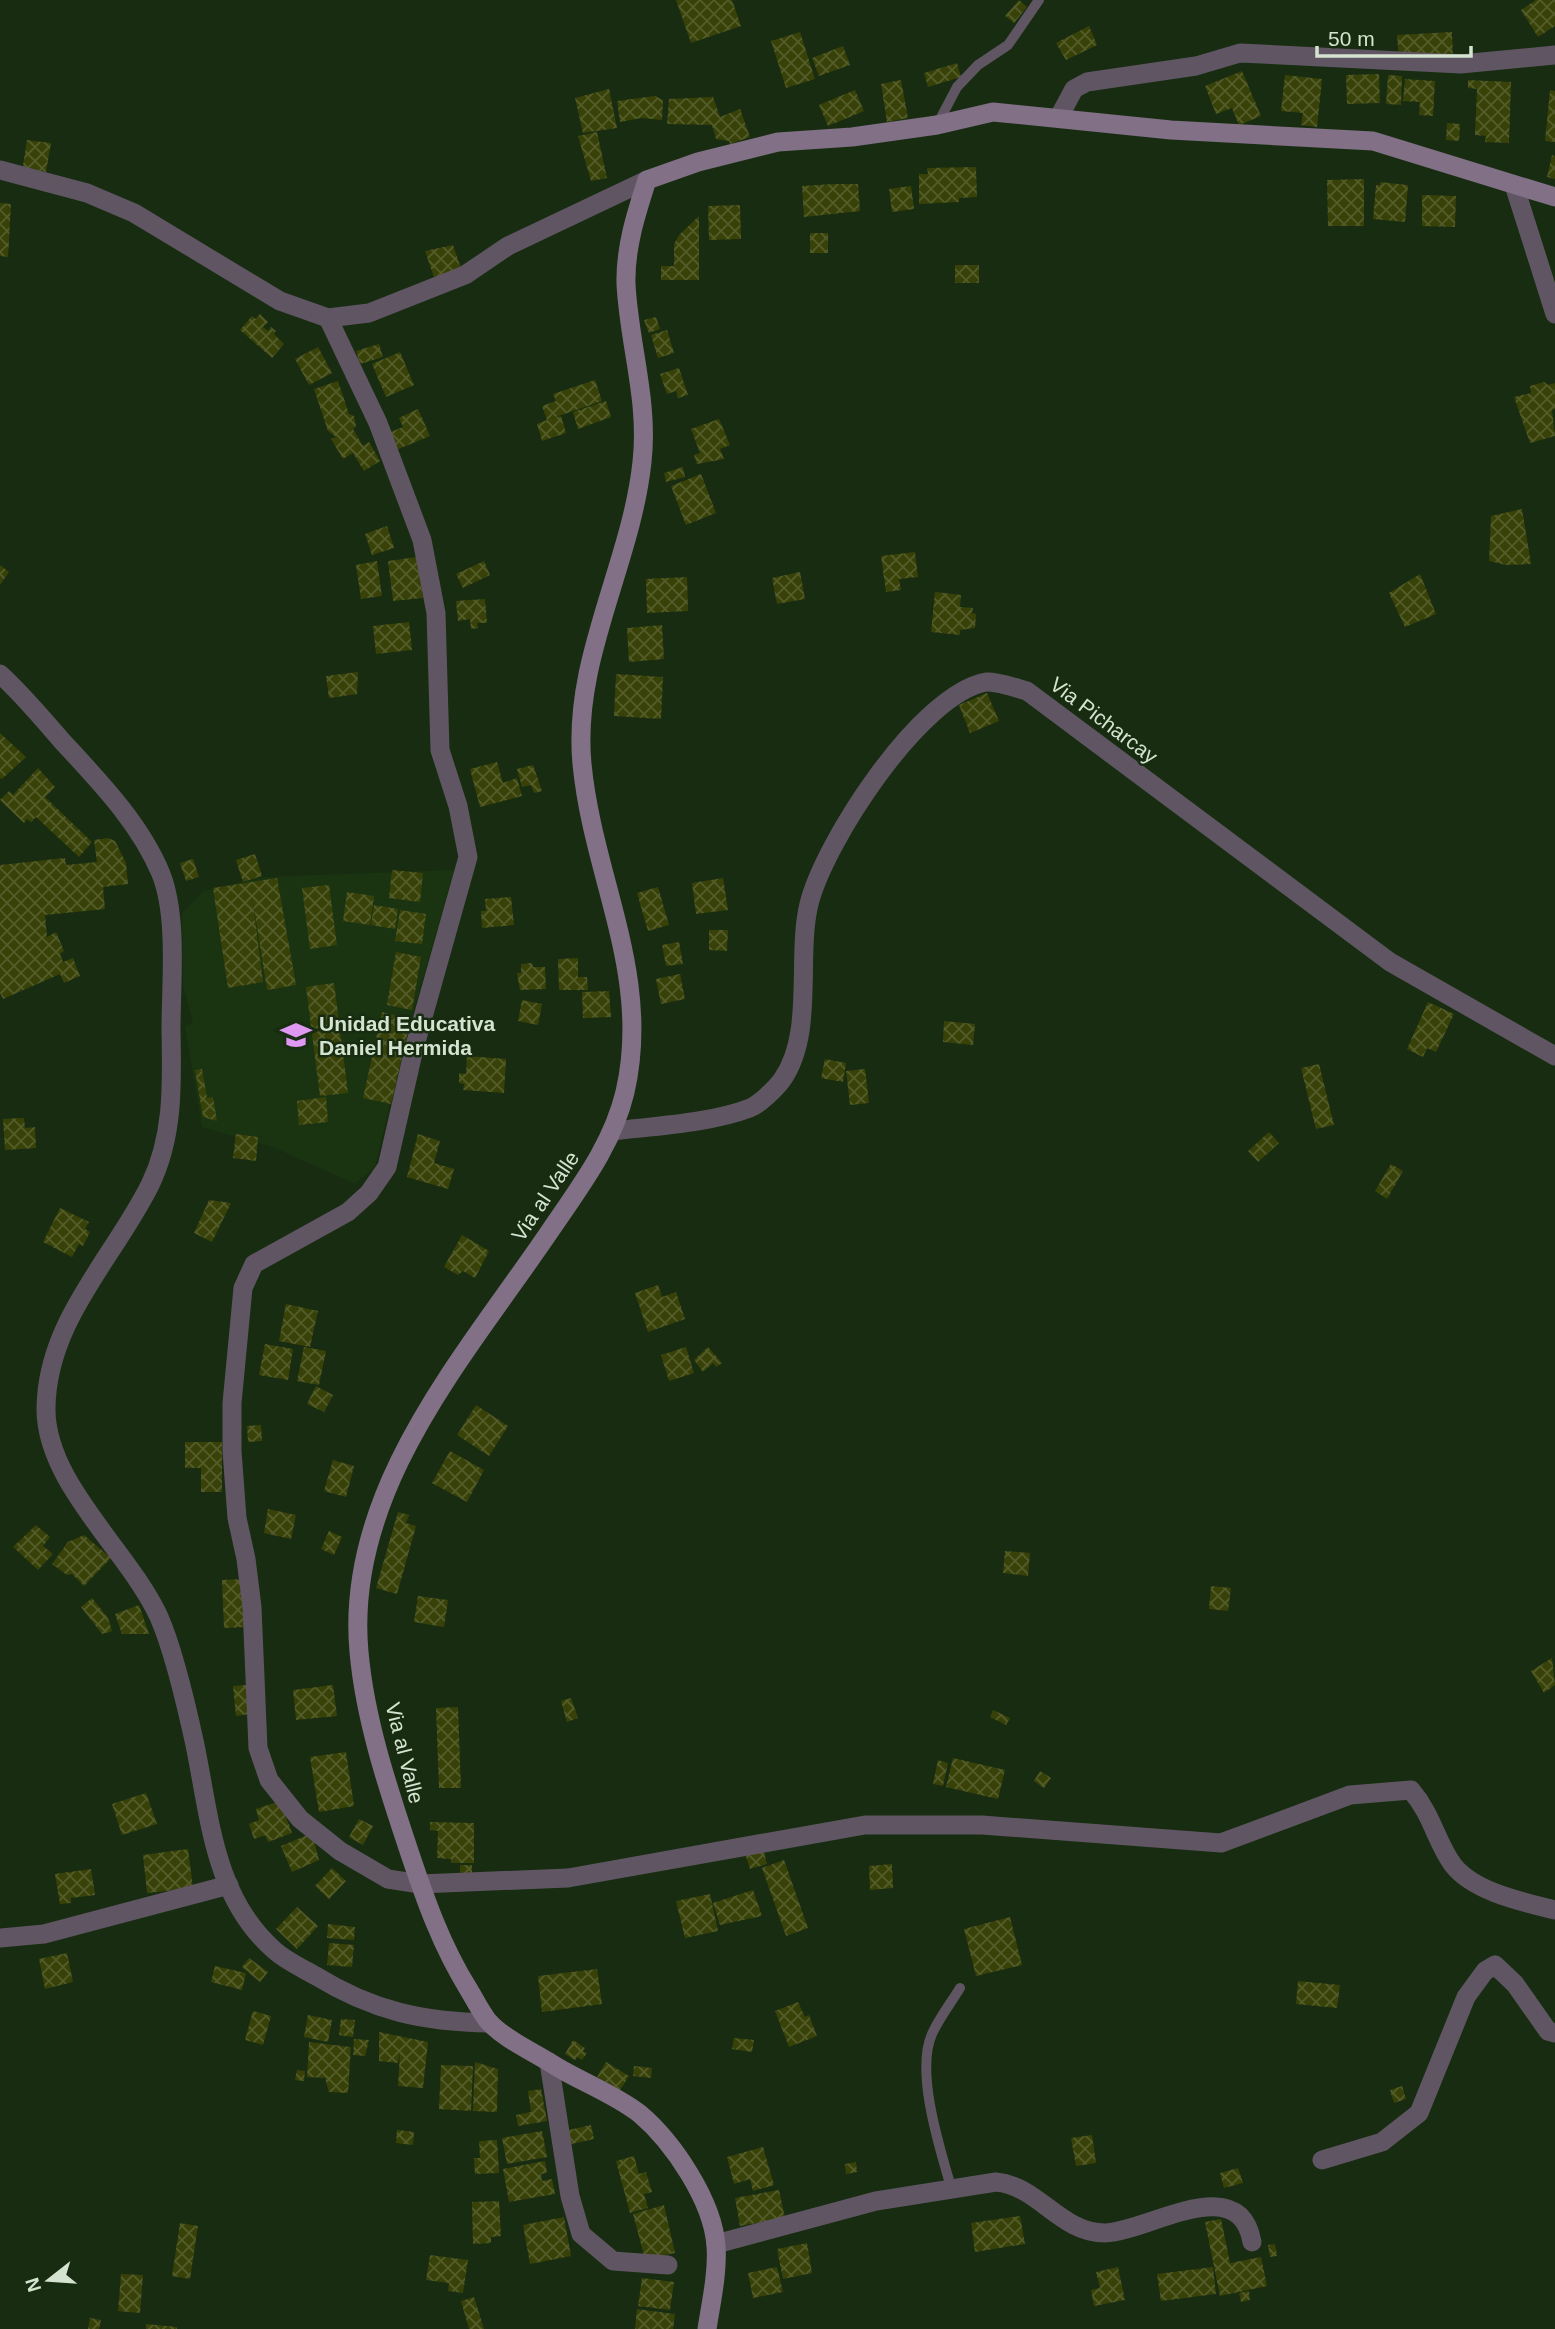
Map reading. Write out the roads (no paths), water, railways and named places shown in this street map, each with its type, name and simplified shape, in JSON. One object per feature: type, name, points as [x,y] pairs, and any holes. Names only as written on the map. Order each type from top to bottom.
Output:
[{"type":"main road","points":[[647,180],[698,162],[778,142],[852,137],[937,125],[993,112],[1171,130],[1373,141],[1555,197]]},
{"type":"main road","name":"Via al Valle","points":[[647,180],[627,252],[626,279],[643,415],[642,463],[634,510],[592,653],[582,702],[582,763],[591,814],[624,945],[634,1014],[633,1050],[614,1131],[561,1216],[455,1365],[409,1441],[386,1494],[360,1578],[357,1606],[362,1670],[386,1781],[446,1954],[490,2023],[549,2062],[636,2111],[668,2142],[696,2185],[716,2244],[707,2329]]},
{"type":"street","points":[[1059,117],[1074,89],[1087,82],[1196,66],[1240,53],[1461,64],[1555,55]]},
{"type":"street","points":[[0,170],[87,192],[134,213],[280,302],[328,318],[369,313],[465,275],[508,246],[647,180]]},
{"type":"street","points":[[1514,185],[1555,314]]},
{"type":"street","points":[[328,318],[377,423],[422,540],[436,613],[440,750],[458,806],[468,858],[414,1049],[387,1167],[369,1193],[348,1212],[254,1264],[243,1288],[232,1403],[232,1451],[237,1518],[252,1607],[258,1748],[269,1780],[300,1819],[340,1852],[388,1879],[420,1884],[568,1878],[865,1825],[982,1825],[1221,1843],[1350,1795],[1411,1790],[1427,1809],[1454,1866],[1493,1894],[1555,1910]]},
{"type":"street","points":[[0,674],[121,806],[161,874],[170,915],[172,1089],[167,1138],[151,1184],[65,1325],[50,1362],[46,1410],[51,1441],[73,1487],[145,1589],[161,1621],[194,1742],[212,1845],[251,1926],[275,1952],[338,1990],[410,2017],[490,2023]]},
{"type":"street","name":"Via Picharcay","points":[[614,1131],[689,1121],[752,1107],[781,1081],[797,1051],[809,905],[830,847],[890,759],[926,717],[953,698],[986,682],[1027,691],[1390,962],[1555,1056]]},
{"type":"street","points":[[0,1938],[44,1934],[229,1885]]},
{"type":"street","points":[[1322,2160],[1382,2142],[1419,2113],[1466,1997],[1485,1971],[1495,1965],[1514,1984],[1548,2031],[1555,2033]]},
{"type":"street","points":[[549,2062],[570,2196],[581,2234],[613,2261],[668,2265]]},
{"type":"street","points":[[716,2244],[876,2201],[951,2188],[1008,2183],[1028,2192],[1073,2226],[1105,2233],[1210,2206],[1230,2209],[1242,2217],[1250,2228],[1252,2242]]},
{"type":"lane","points":[[937,125],[957,87],[978,65],[1008,45],[1038,0]]},
{"type":"lane","points":[[951,2188],[933,2114],[926,2056],[931,2035],[960,1989]]},
{"type":"place","name":"Unidad Educativa Daniel Hermida","points":[[296,1035]]}]
